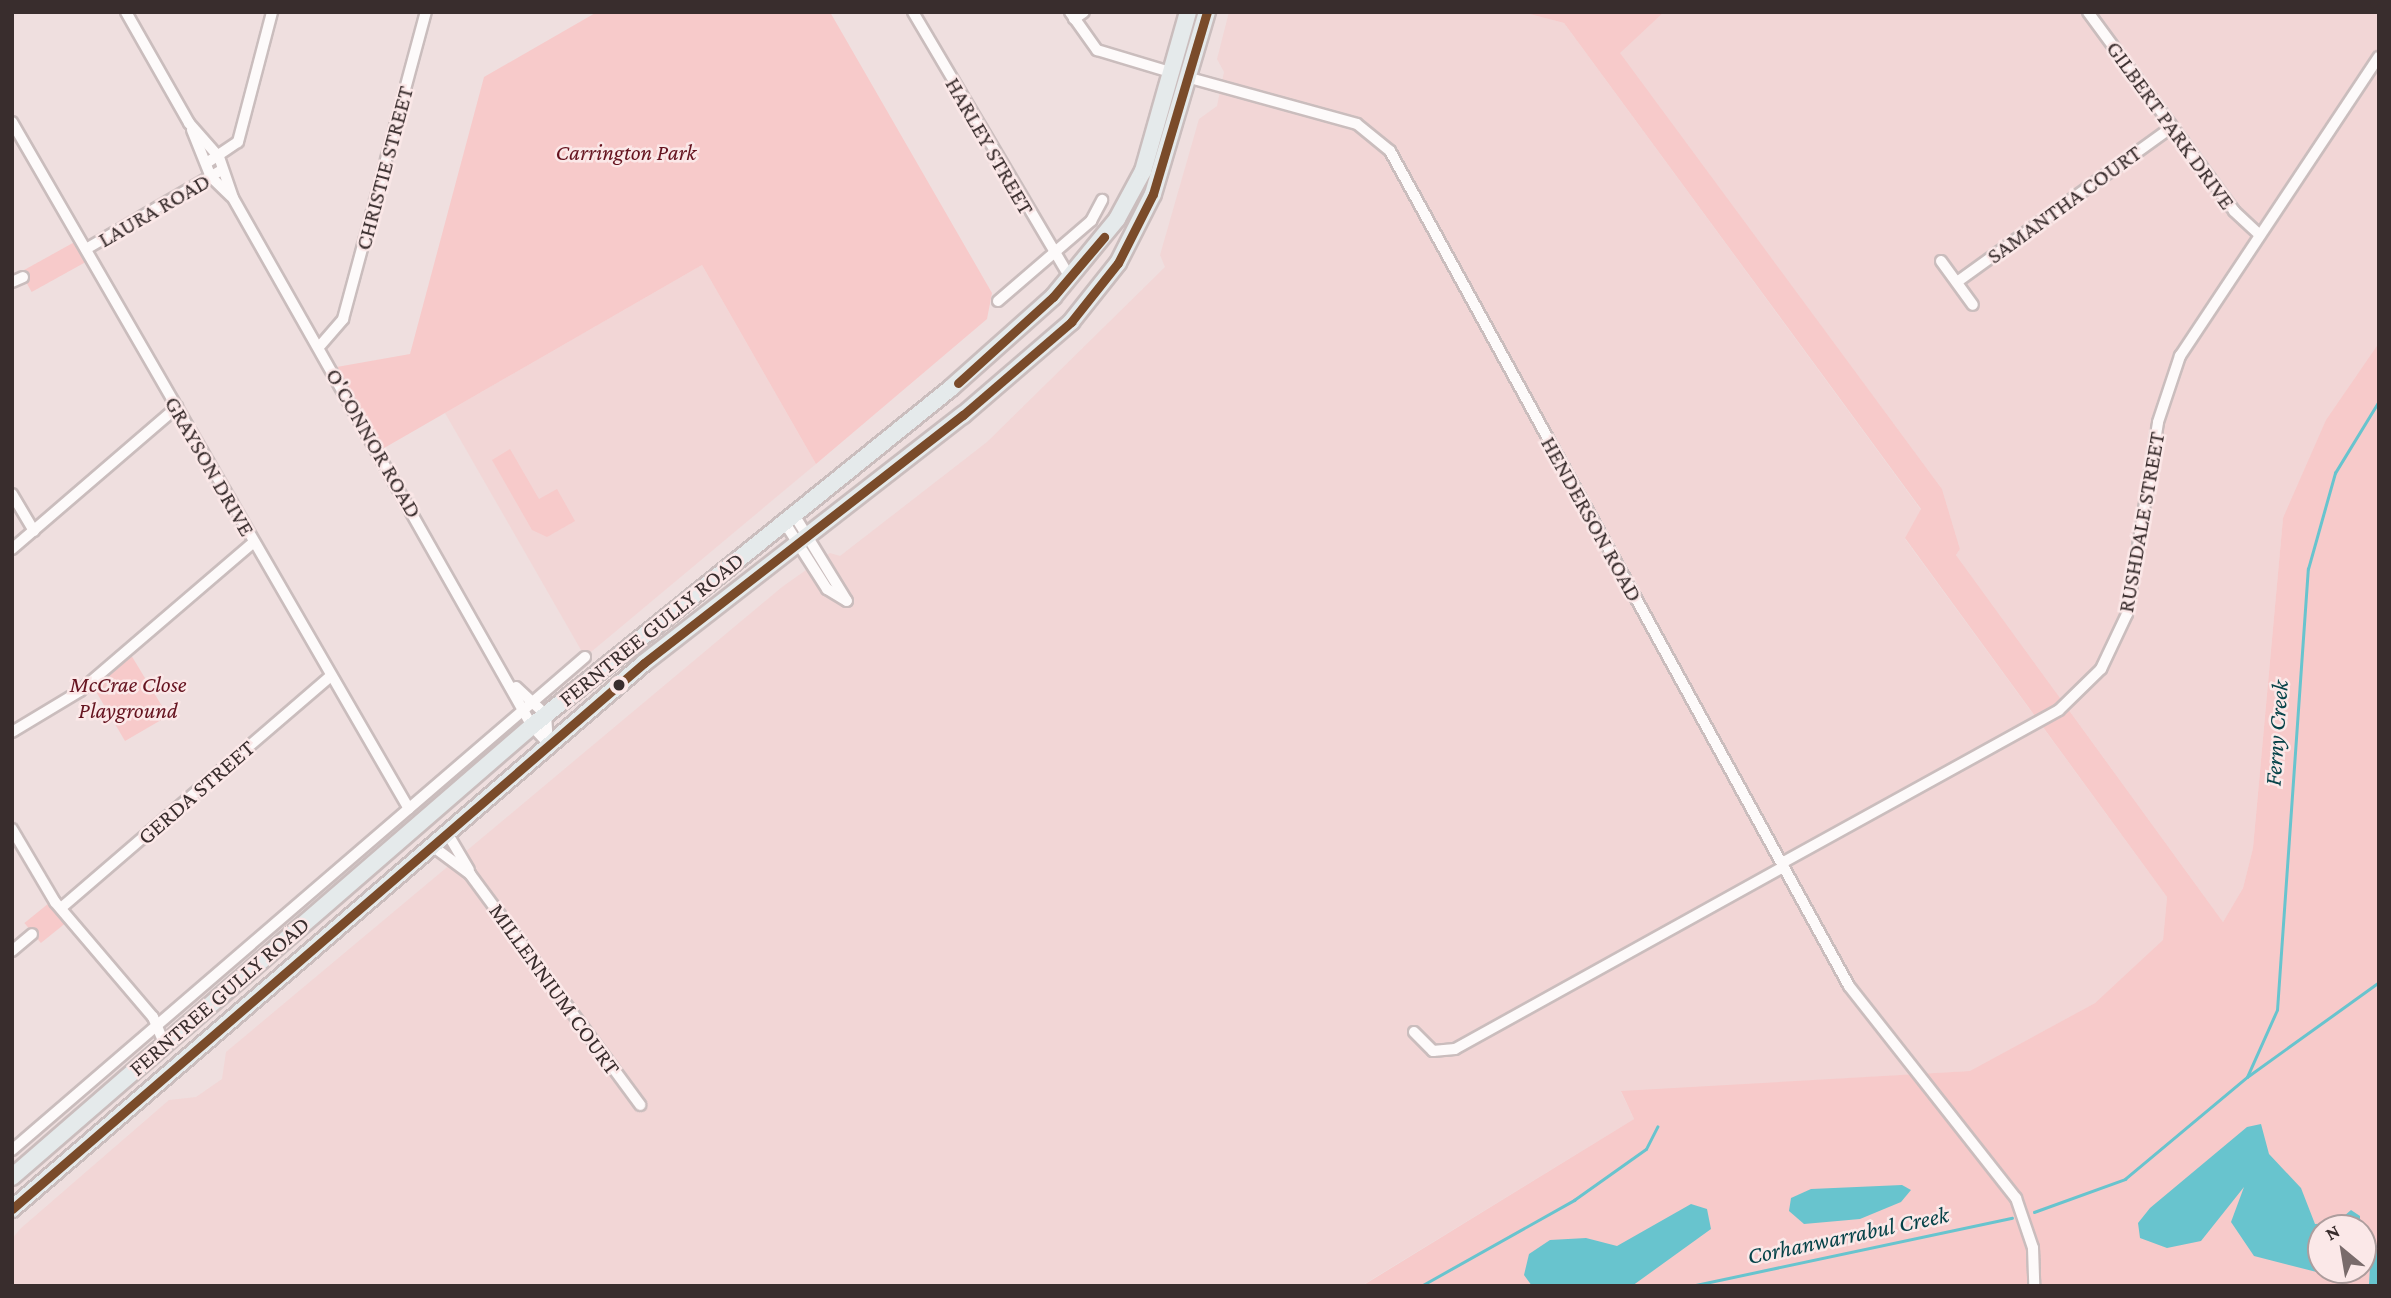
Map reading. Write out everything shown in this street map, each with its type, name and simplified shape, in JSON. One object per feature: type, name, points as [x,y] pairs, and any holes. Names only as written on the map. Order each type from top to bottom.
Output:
[{"type":"main road","name":"FERNTREE GULLY ROAD","points":[[12,1177],[545,715],[975,368],[1070,278],[1131,195],[1172,73],[1188,12]]},
{"type":"main road","name":"FERNTREE GULLY ROAD","points":[[12,1209],[548,743],[801,538],[963,415],[1089,302],[1130,243],[1153,194],[1190,78],[1206,12]]},
{"type":"main road","points":[[1172,73],[1190,78]]},
{"type":"main road","points":[[1070,278],[1089,302]]},
{"type":"main road","points":[[398,842],[431,829],[446,831]]},
{"type":"main road","points":[[170,1038],[185,1057]]},
{"type":"street","name":"O'CONNOR ROAD","points":[[126,12],[189,123],[208,162],[211,177],[233,198]]},
{"type":"street","name":"LAURA ROAD","points":[[208,162],[219,157],[239,138],[272,12]]},
{"type":"street","name":"CHRISTIE STREET","points":[[316,343],[341,323],[426,12]]},
{"type":"street","name":"HARLEY STREET","points":[[913,12],[1052,255],[1070,278]]},
{"type":"street","points":[[1084,12],[1072,16],[1097,50],[1172,73]]},
{"type":"street","name":"GILBERT PARK DRIVE","points":[[2088,12],[2238,216],[2259,234]]},
{"type":"street","name":"RUSHDALE STREET","points":[[1414,1032],[1433,1051],[1455,1049],[2052,714],[2097,675],[2127,614],[2169,384],[2200,320],[2379,57]]},
{"type":"street","name":"HENDERSON ROAD","points":[[1190,78],[1357,124],[1386,145],[1862,1006],[2016,1198],[2035,1268],[2034,1286]]},
{"type":"street","name":"GRAYSON DRIVE","points":[[12,122],[409,809]]},
{"type":"street","name":"O'CONNOR ROAD","points":[[189,123],[219,157],[233,198],[515,687],[533,726],[548,743]]},
{"type":"street","name":"SAMANTHA COURT","points":[[1957,282],[2172,127]]},
{"type":"street","name":"LAURA ROAD","points":[[86,249],[222,170]]},
{"type":"street","points":[[998,301],[1091,221],[1102,200]]},
{"type":"street","points":[[1941,261],[1973,304]]},
{"type":"street","points":[[12,549],[177,408]]},
{"type":"street","points":[[12,494],[34,531]]},
{"type":"street","points":[[788,517],[847,601],[827,589],[801,538]]},
{"type":"street","points":[[12,732],[80,691],[254,542]]},
{"type":"street","name":"FERNTREE GULLY ROAD","points":[[12,1150],[157,1022],[585,657]]},
{"type":"street","name":"GERDA STREET","points":[[61,908],[331,676]]},
{"type":"street","name":"O'CONNOR ROAD","points":[[515,687],[545,715]]},
{"type":"street","points":[[545,715],[548,743]]},
{"type":"street","points":[[12,829],[61,908],[170,1038]]},
{"type":"street","name":"MILLENNIUM COURT","points":[[446,831],[470,874],[640,1105]]},
{"type":"street","name":"MILLENNIUM COURT","points":[[431,845],[470,874]]},
{"type":"street","points":[[12,950],[32,934]]},
{"type":"street","points":[[157,1022],[170,1038]]},
{"type":"shaded area","points":[[1229,12],[1522,12],[1564,23],[1921,510],[1905,539],[2167,897],[2163,941],[2095,1003],[1971,1071],[1621,1092],[1634,1119],[1361,1286],[12,1286],[12,1239],[20,1229],[169,1100],[196,1097],[222,1079],[226,1052],[782,587],[830,553],[840,556],[987,442],[1165,267],[1160,255],[1199,119],[1217,106],[1224,72],[1217,59]]},
{"type":"shaded area","points":[[1664,12],[2379,12],[2379,344],[2283,518],[2253,848],[2243,888],[2223,922],[1956,555],[1960,549],[1942,489],[1619,53]]},
{"type":"shaded area","points":[[702,265],[816,464],[585,657],[445,413]]},
{"type":"green space","name":"Carrington Park","points":[[597,12],[830,12],[992,293],[987,319],[816,464],[702,265],[379,451],[331,368],[410,354],[484,77]]},
{"type":"green space","points":[[1522,12],[1664,12],[1620,53],[1942,489],[1960,549],[1956,555],[2223,922],[2243,888],[2253,848],[2283,518],[2326,420],[2379,343],[2379,1286],[1362,1286],[1634,1119],[1621,1091],[1970,1071],[2095,1003],[2163,940],[2167,897],[1905,538],[1921,509],[1564,23]]},
{"type":"green space","points":[[80,239],[91,259],[32,292],[21,272]]},
{"type":"green space","points":[[510,449],[539,499],[557,489],[575,521],[547,537],[532,530],[492,460]]},
{"type":"green space","name":"McCrae Close Playground","points":[[128,650],[168,716],[125,741],[91,683]]},
{"type":"green space","points":[[54,899],[70,919],[41,943],[24,923]]},
{"type":"water","points":[[2261,1124],[2269,1154],[2301,1188],[2311,1214],[2307,1214],[2307,1270],[2254,1256],[2231,1222],[2244,1187],[2201,1241],[2167,1248],[2140,1238],[2138,1223],[2150,1208],[2247,1127]]},
{"type":"water","points":[[1902,1185],[1911,1190],[1901,1202],[1860,1219],[1804,1224],[1789,1211],[1791,1198],[1811,1189]]},
{"type":"water","points":[[1691,1204],[1707,1209],[1711,1229],[1632,1286],[1532,1286],[1524,1275],[1529,1254],[1550,1240],[1586,1238],[1617,1246]]},
{"type":"water","points":[[2377,1246],[2379,1247],[2379,1286],[2369,1284],[2377,1284]]},
{"type":"waterway","name":"Ferny Creek","points":[[2247,1077],[2277,1010],[2308,569],[2335,473],[2379,401]]},
{"type":"waterway","name":"Corhanwarrabul Creek","points":[[2034,1212],[2125,1179],[2247,1077],[2379,982]]},
{"type":"waterway","points":[[1421,1286],[1574,1200],[1646,1149],[1657,1127]]},
{"type":"waterway","name":"Corhanwarrabul Creek","points":[[1691,1286],[2012,1218]]},
{"type":"transit line","points":[[12,1209],[644,663],[963,415],[1071,322],[1118,263],[1153,194],[1207,12]]},
{"type":"transit line","points":[[958,383],[1053,297],[1104,237]]}]
